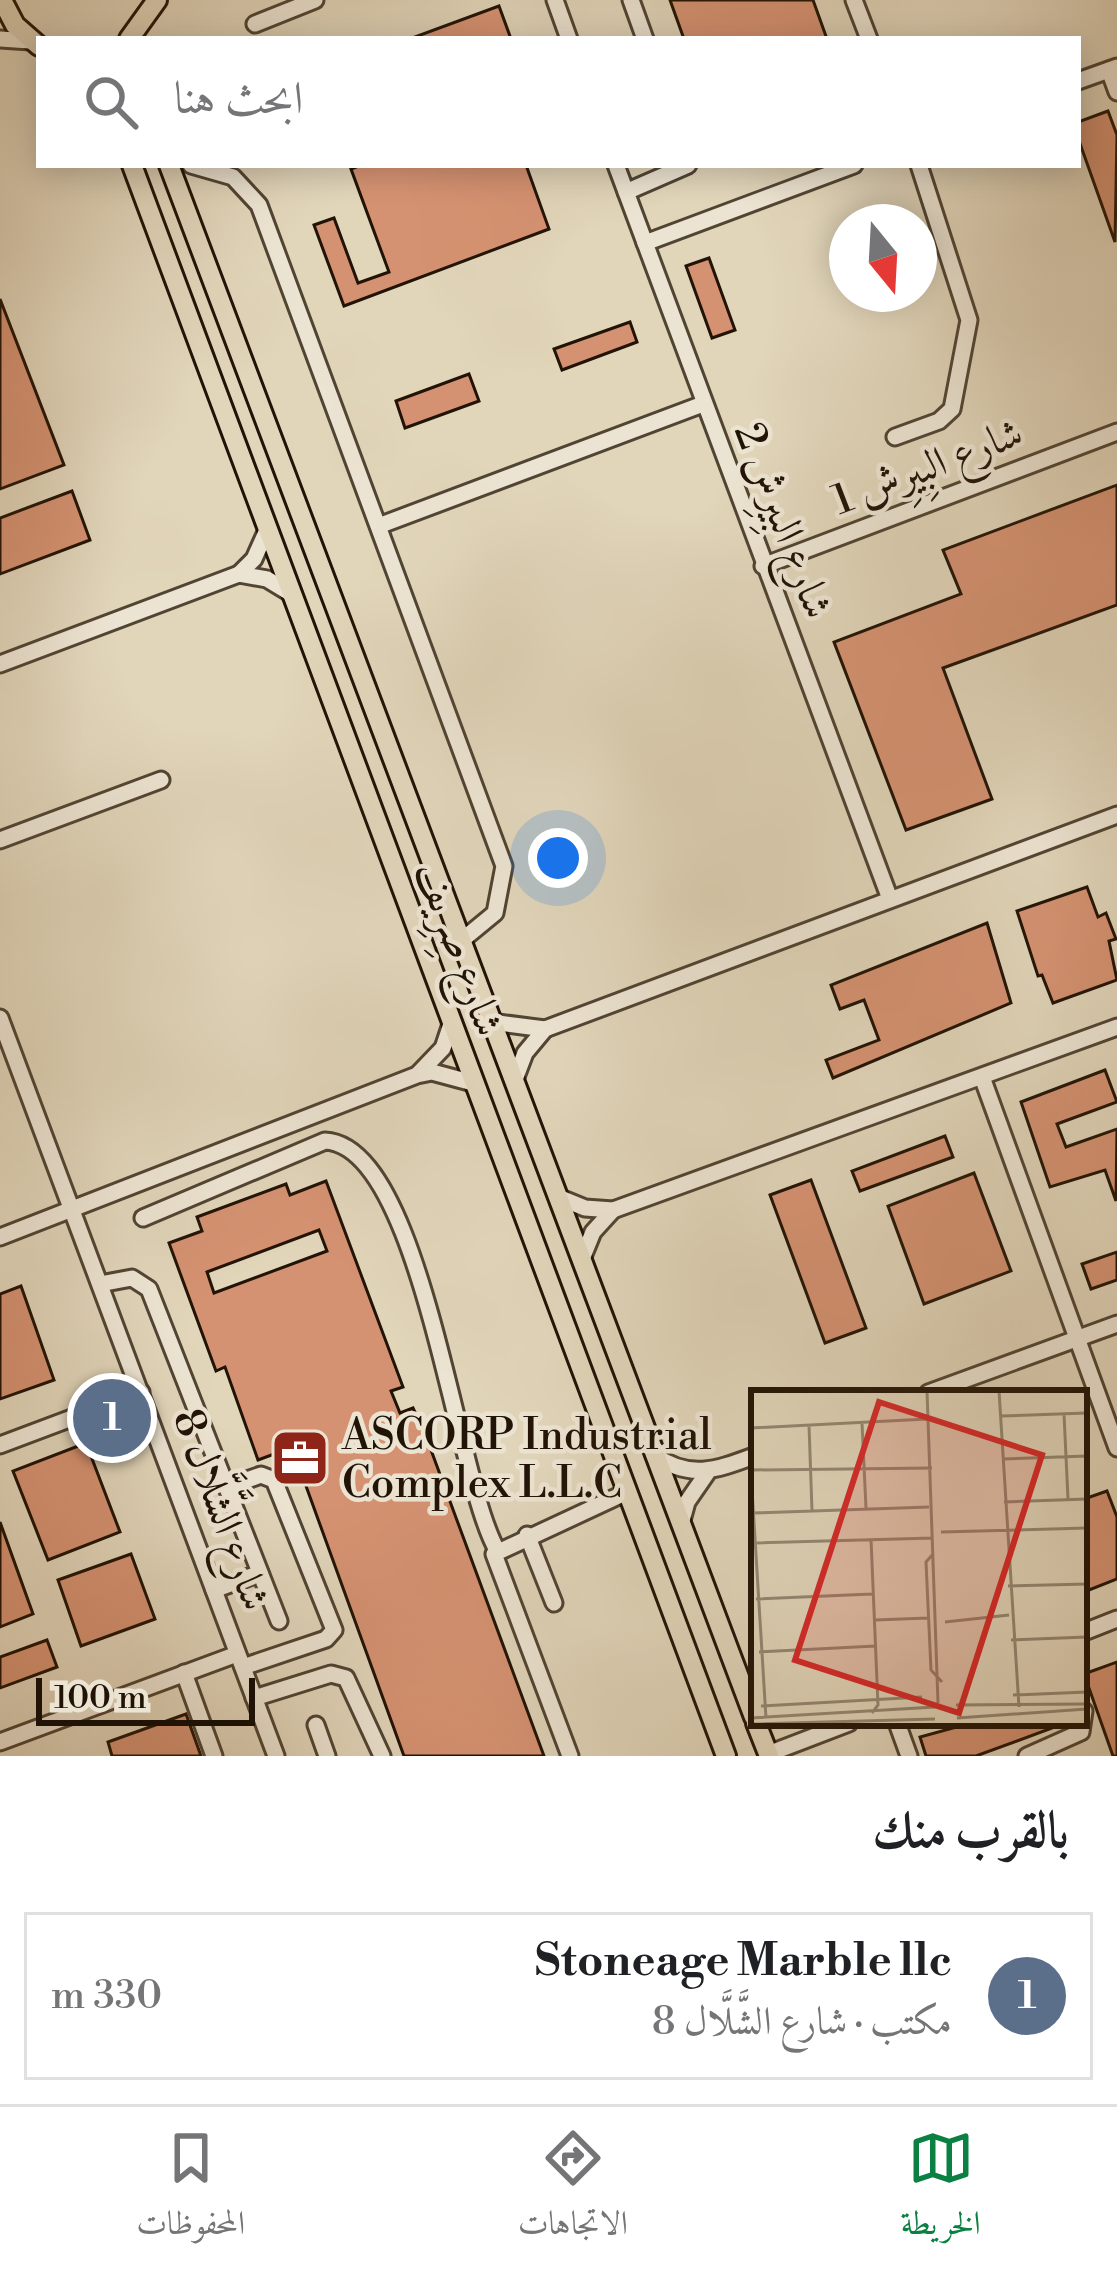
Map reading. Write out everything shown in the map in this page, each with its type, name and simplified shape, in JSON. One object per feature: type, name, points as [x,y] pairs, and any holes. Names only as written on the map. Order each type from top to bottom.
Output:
[{"type":"main road","points":[[2,0],[35,44]]},
{"type":"main road","points":[[146,30],[157,0]]},
{"type":"main road","name":"شارع صِرِيف","points":[[133,168],[726,1756]]},
{"type":"main road","name":"شارع صِرِيف","points":[[170,168],[751,1709]]},
{"type":"main road","name":"شارع صِرِيف","points":[[757,1726],[768,1755]]},
{"type":"street","points":[[255,24],[315,0]]},
{"type":"street","points":[[555,0],[568,36]]},
{"type":"street","points":[[631,0],[644,36]]},
{"type":"street","points":[[854,0],[868,36]]},
{"type":"street","points":[[0,39],[35,44]]},
{"type":"street","points":[[1081,80],[1113,68],[1117,92]]},
{"type":"street","points":[[202,168],[233,177],[259,205],[504,866],[495,913],[461,941]]},
{"type":"street","name":"شارع البِيرِش 2","points":[[617,168],[890,899]]},
{"type":"street","points":[[626,191],[681,168]]},
{"type":"street","points":[[645,243],[846,168]]},
{"type":"street","points":[[895,436],[939,421],[952,409],[969,320],[920,168]]},
{"type":"street","points":[[381,525],[703,404]]},
{"type":"street","name":"شارع البِيرِش 1","points":[[763,566],[1117,432]]},
{"type":"street","points":[[0,664],[239,574],[260,550],[267,530]]},
{"type":"street","points":[[239,574],[266,579],[290,593]]},
{"type":"street","points":[[0,840],[161,780]]},
{"type":"street","points":[[514,1082],[525,1053],[545,1030],[1117,815]]},
{"type":"street","points":[[491,1022],[545,1030]]},
{"type":"street","points":[[417,1075],[443,1048],[451,1024]]},
{"type":"street","name":"شارع الشَّلَّال 8","points":[[1,1025],[276,1756]]},
{"type":"street","points":[[558,1197],[584,1208],[613,1210],[1117,1027]]},
{"type":"street","points":[[0,1237],[417,1075],[432,1072],[473,1082]]},
{"type":"street","points":[[982,1077],[1117,1448]]},
{"type":"street","points":[[271,1135],[282,1164]]},
{"type":"street","points":[[143,1218],[282,1164],[319,1143],[340,1143],[360,1159],[383,1190],[418,1271],[497,1550],[494,1565],[570,1756]]},
{"type":"street","points":[[170,1173],[184,1202]]},
{"type":"street","points":[[582,1259],[593,1232],[613,1210]]},
{"type":"street","points":[[100,1284],[132,1278],[149,1289],[279,1622]]},
{"type":"street","points":[[936,1390],[1117,1324]]},
{"type":"street","points":[[0,1445],[141,1392]]},
{"type":"street","points":[[654,1455],[685,1471],[707,1473],[751,1457]]},
{"type":"street","points":[[681,1524],[693,1491],[707,1473]]},
{"type":"street","points":[[0,1742],[184,1673],[326,1640],[334,1630],[274,1480],[261,1475],[226,1487]]},
{"type":"street","points":[[497,1550],[627,1492]]},
{"type":"street","points":[[527,1535],[554,1603]]},
{"type":"street","points":[[214,1591],[260,1573]]},
{"type":"street","points":[[1087,1631],[1117,1619]]},
{"type":"street","points":[[184,1673],[214,1756]]},
{"type":"street","points":[[254,1698],[339,1675],[356,1690],[382,1756]]},
{"type":"street","points":[[316,1725],[327,1756]]},
{"type":"street","points":[[768,1755],[841,1726]]},
{"type":"street","points":[[898,1726],[908,1756]]},
{"type":"street","points":[[1027,1756],[1081,1732],[1082,1726]]},
{"type":"building","points":[[670,0],[813,0],[826,36],[683,36]]},
{"type":"building","points":[[499,6],[510,36],[417,36]]},
{"type":"building","points":[[1108,111],[1117,135],[1115,242],[1081,146],[1081,121]]},
{"type":"building","points":[[527,168],[549,229],[344,306],[314,225],[334,218],[358,283],[389,272],[351,169]]},
{"type":"building","points":[[709,258],[735,330],[712,338],[686,266]]},
{"type":"building","points":[[0,299],[64,465],[0,489]]},
{"type":"building","points":[[630,322],[637,342],[562,370],[554,349]]},
{"type":"building","points":[[469,374],[479,401],[405,428],[396,401]]},
{"type":"building","points":[[1117,485],[1117,605],[943,668],[992,799],[906,830],[834,642],[961,594],[943,550]]},
{"type":"building","points":[[72,491],[90,540],[0,574],[0,518]]},
{"type":"building","points":[[1087,887],[1098,917],[1106,913],[1116,939],[1109,941],[1117,980],[1053,1003],[1042,975],[1038,976],[1017,911]]},
{"type":"building","points":[[987,923],[1011,1003],[833,1078],[826,1060],[879,1040],[864,1000],[840,1009],[831,985]]},
{"type":"building","points":[[1105,1070],[1117,1102],[1057,1124],[1066,1147],[1117,1129],[1116,1201],[1105,1170],[1050,1187],[1021,1102]]},
{"type":"building","points":[[945,1136],[953,1157],[860,1191],[852,1171]]},
{"type":"building","points":[[974,1173],[1011,1271],[924,1304],[888,1206]]},
{"type":"building","points":[[811,1180],[866,1328],[825,1343],[770,1195]]},
{"type":"building","points":[[326,1181],[403,1387],[391,1391],[400,1413],[413,1408],[424,1431],[544,1756],[404,1756],[302,1475],[314,1471],[304,1443],[258,1460],[225,1367],[216,1371],[169,1243],[202,1231],[197,1217],[286,1184],[290,1195]],"holes":[[[319,1230],[327,1251],[214,1293],[207,1272]]]},
{"type":"building","points":[[1117,1252],[1117,1280],[1091,1289],[1082,1264]]},
{"type":"building","points":[[21,1286],[54,1380],[0,1399],[0,1294]]},
{"type":"building","points":[[86,1443],[120,1532],[48,1560],[13,1471]]},
{"type":"building","points":[[1107,1491],[1117,1517],[1117,1579],[1087,1591],[1087,1498]]},
{"type":"building","points":[[0,1522],[33,1614],[0,1627]]},
{"type":"building","points":[[131,1554],[155,1619],[81,1646],[58,1580]]},
{"type":"building","points":[[47,1640],[57,1667],[0,1688],[0,1657]]},
{"type":"building","points":[[1117,1662],[1117,1756],[1113,1756],[1087,1673]]},
{"type":"building","points":[[186,1714],[201,1756],[112,1756],[108,1742]]},
{"type":"building","points":[[960,1726],[1058,1726],[976,1756],[926,1756],[920,1737]]},
{"type":"place","name":"Stoneage Marble llc","points":[[112,1418]]},
{"type":"place","name":"ASCORP Industrial Complex L.L.C","points":[[300,1458]]}]
